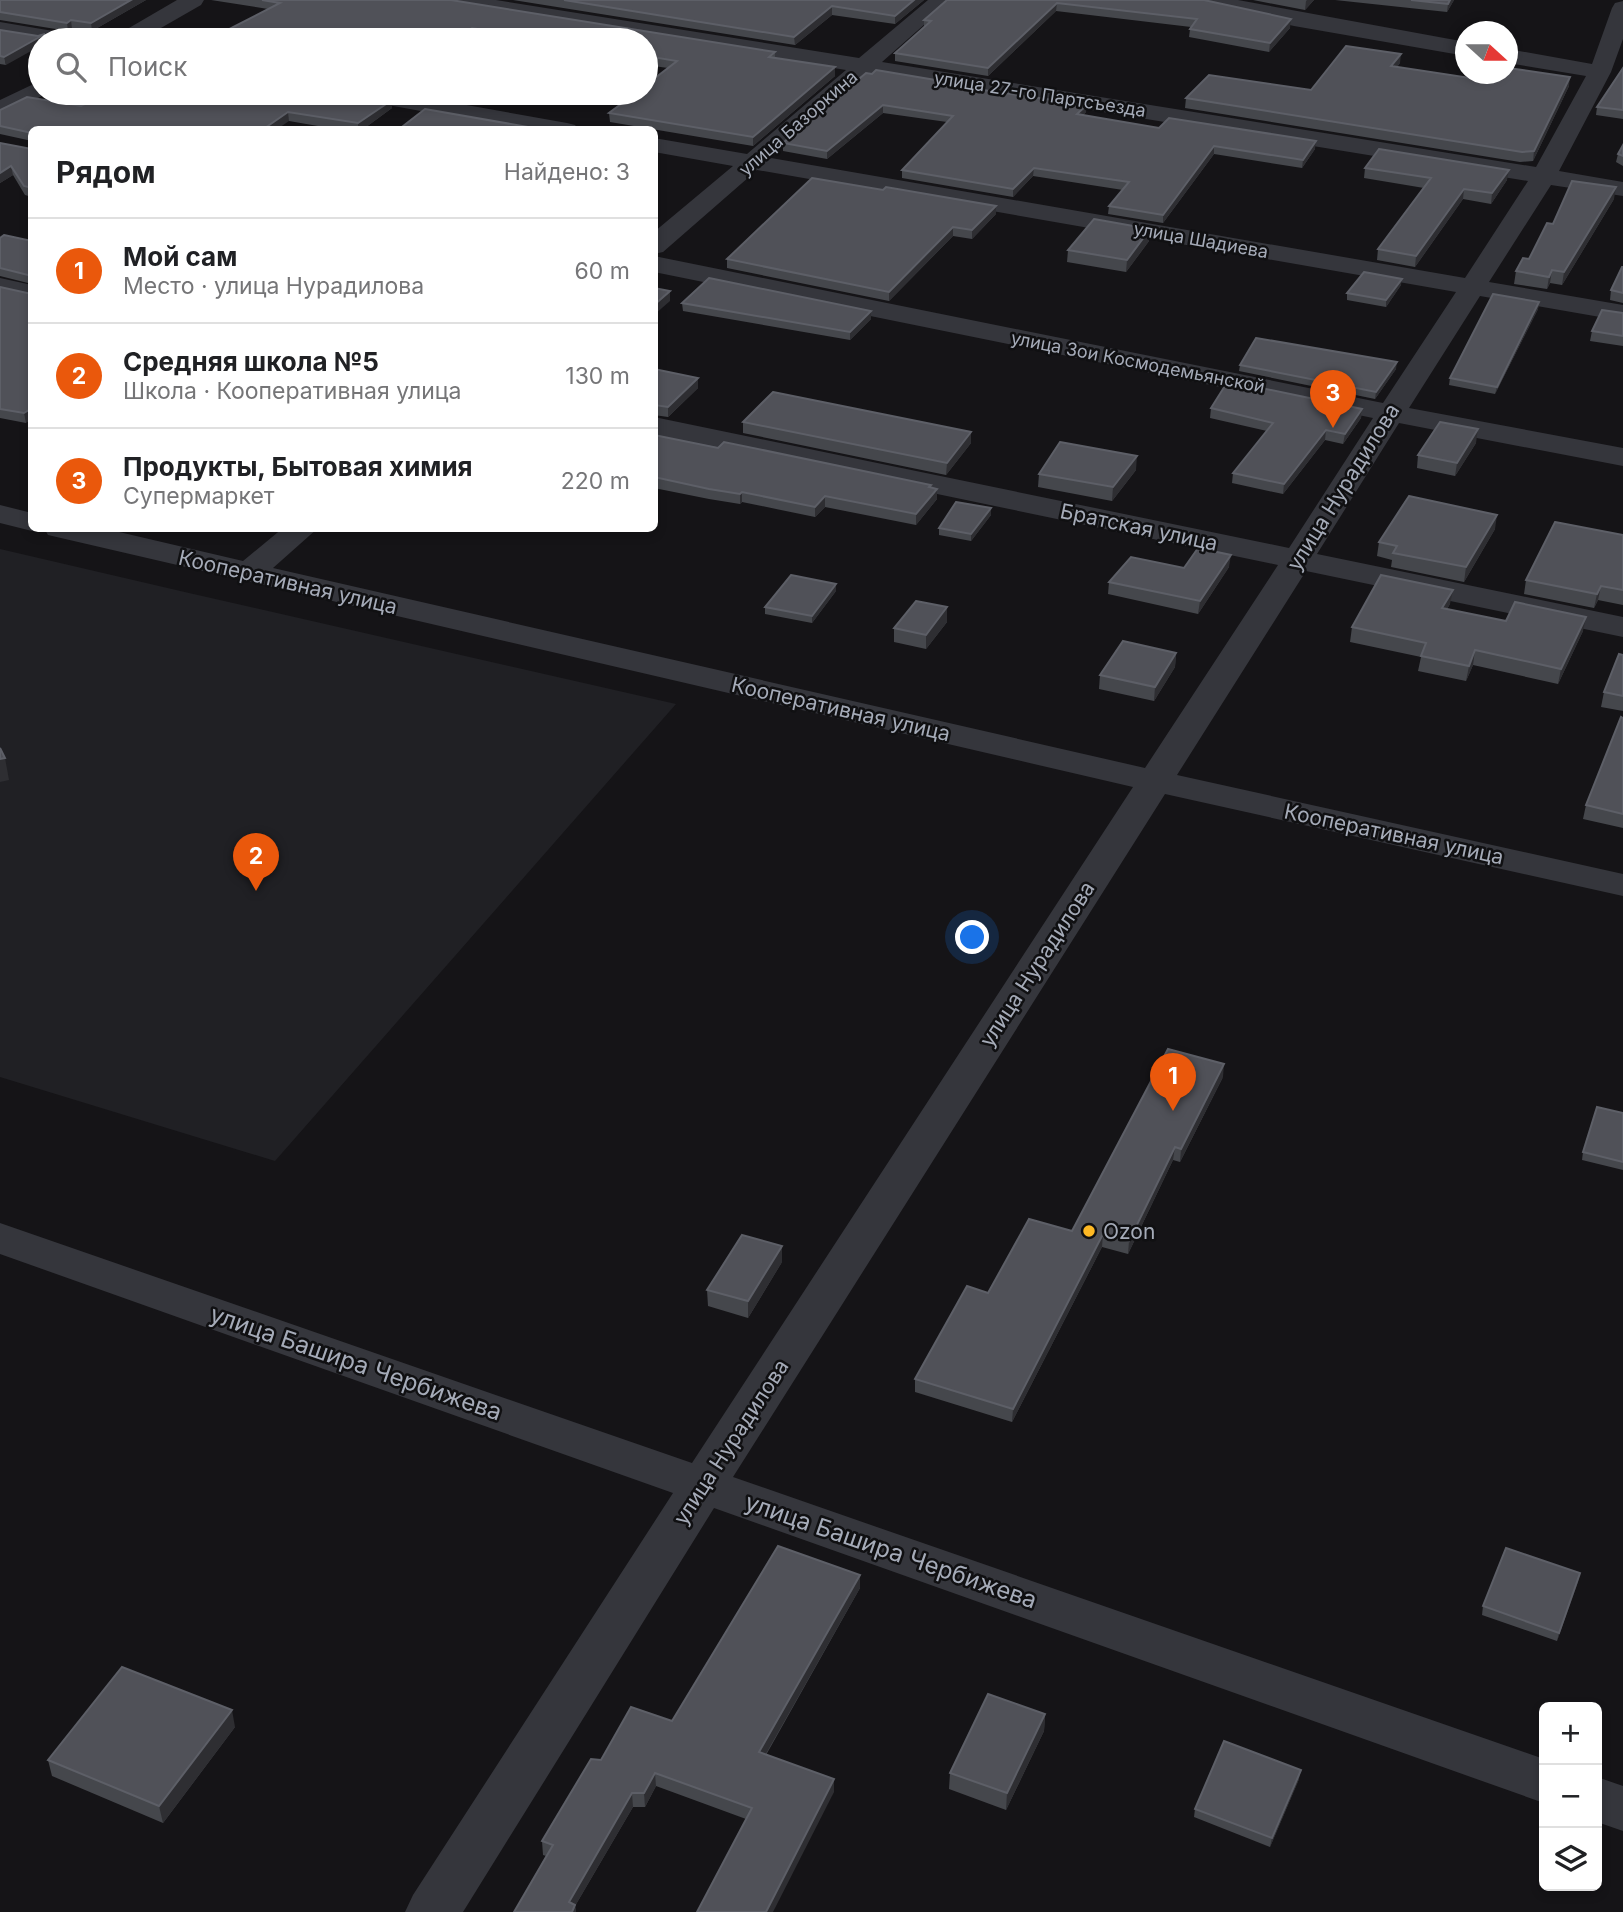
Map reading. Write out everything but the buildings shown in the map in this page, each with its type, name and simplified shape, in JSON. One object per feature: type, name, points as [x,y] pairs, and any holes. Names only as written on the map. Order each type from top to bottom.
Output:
[{"type":"street","points":[[145,28],[192,0]]},
{"type":"street","name":"улица 27-го Партсъезда","points":[[456,0],[632,28]]},
{"type":"street","name":"улица Базоркина","points":[[658,243],[941,0]]},
{"type":"street","points":[[1209,0],[1294,19],[1455,47]]},
{"type":"street","name":"улица Нурадилова","points":[[433,1912],[1470,286],[1606,80],[1623,8]]},
{"type":"street","points":[[0,29],[28,34]]},
{"type":"street","name":"улица 27-го Партсъезда","points":[[658,32],[1623,190]]},
{"type":"street","points":[[1518,59],[1606,80]]},
{"type":"street","points":[[0,110],[28,95]]},
{"type":"street","points":[[427,105],[545,126]]},
{"type":"street","name":"улица Шадиева","points":[[658,146],[1623,313]]},
{"type":"street","name":"улица Зои Космодемьянской","points":[[658,265],[1390,413],[1623,457]]},
{"type":"street","points":[[0,286],[28,292]]},
{"type":"street","name":"Братская улица","points":[[658,427],[1623,627]]},
{"type":"street","points":[[0,514],[28,521]]},
{"type":"street","name":"Кооперативная улица","points":[[76,532],[1154,781],[1623,885]]},
{"type":"street","points":[[248,573],[298,532]]},
{"type":"street","name":"улица Башира Чербижева","points":[[0,1238],[1539,1779]]},
{"type":"street","points":[[1602,1801],[1623,1809]]},
{"type":"shaded area","points":[[0,549],[676,704],[275,1161],[0,1077]]},
{"type":"place","name":"Продукты, Бытовая химия","points":[[1333,428]]},
{"type":"place","name":"Средняя школа №5","points":[[256,891]]},
{"type":"place","name":"Мой сам","points":[[1173,1111]]},
{"type":"place","name":"Ozon","points":[[1089,1231]]}]
